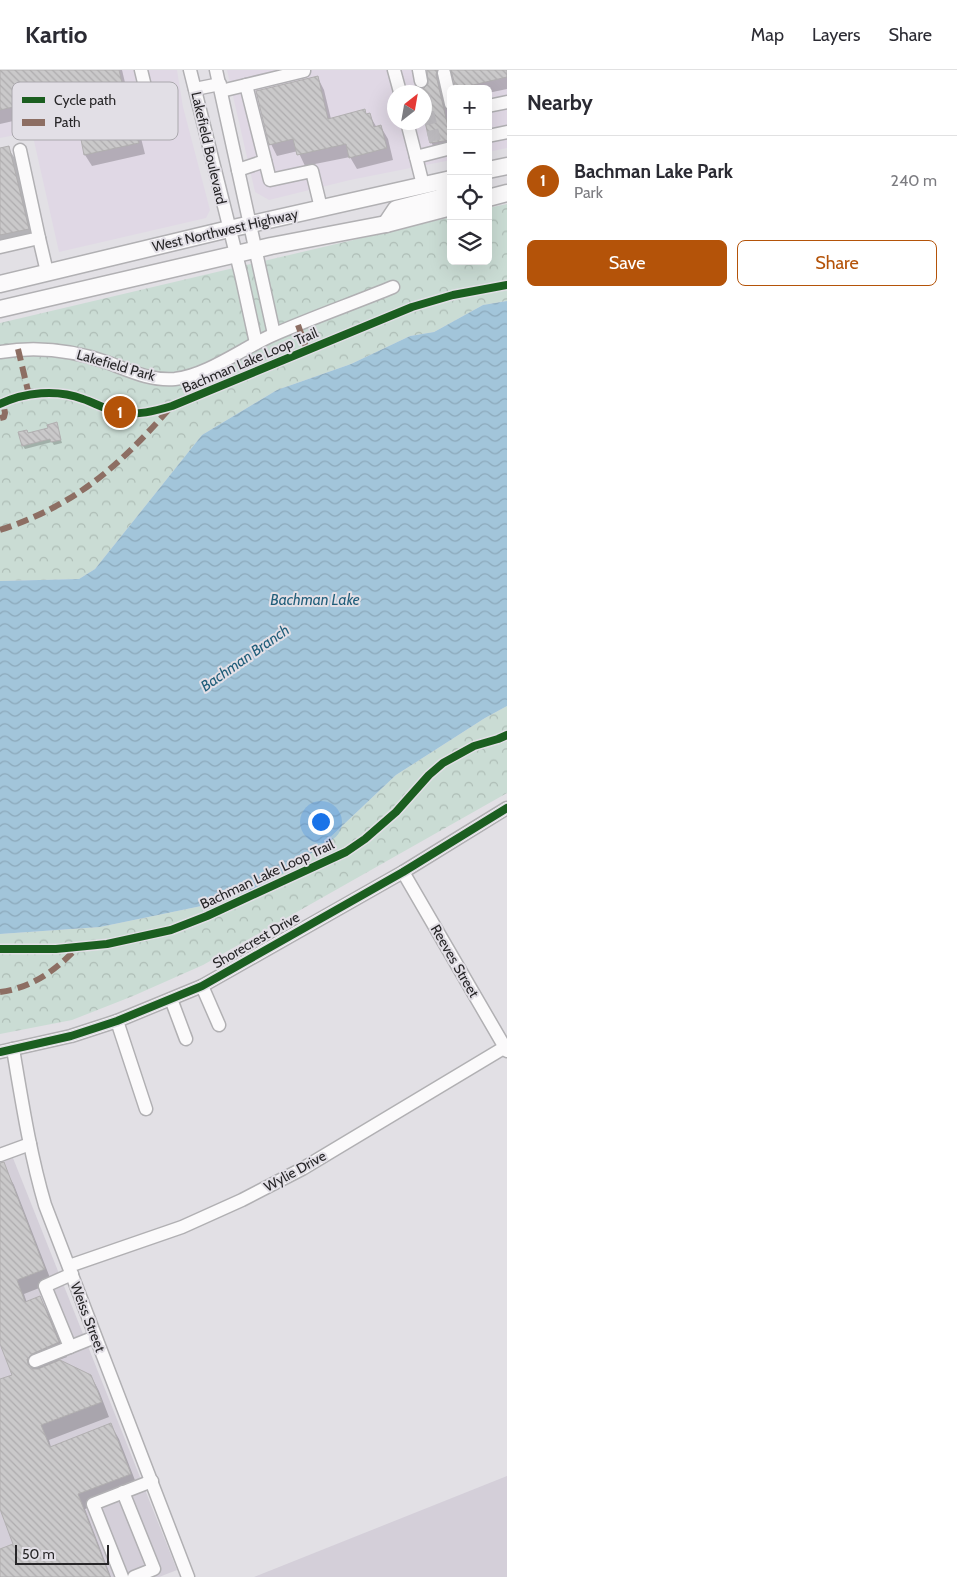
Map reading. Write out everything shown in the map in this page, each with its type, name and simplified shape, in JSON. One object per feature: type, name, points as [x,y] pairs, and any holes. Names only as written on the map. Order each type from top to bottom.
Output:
[{"type":"main road","points":[[492,169],[507,166]]},
{"type":"main road","name":"West Northwest Highway","points":[[0,284],[249,224],[447,180]]},
{"type":"main road","points":[[386,224],[396,209],[439,198],[447,193]]},
{"type":"main road","points":[[492,197],[507,193]]},
{"type":"main road","name":"West Northwest Highway","points":[[0,309],[236,254],[386,224],[447,208]]},
{"type":"street","name":"Lakefield Boulevard","points":[[190,70],[256,343]]},
{"type":"street","name":"Lakefield Boulevard","points":[[216,70],[274,334]]},
{"type":"street","points":[[394,70],[398,85]]},
{"type":"street","points":[[195,89],[246,85],[304,71]]},
{"type":"street","points":[[444,73],[447,86]]},
{"type":"street","points":[[246,85],[270,180],[312,170],[321,208]]},
{"type":"street","points":[[492,105],[507,102]]},
{"type":"street","points":[[409,130],[423,185]]},
{"type":"street","points":[[492,135],[507,132]]},
{"type":"street","points":[[416,157],[436,146],[447,147]]},
{"type":"street","points":[[20,150],[47,272]]},
{"type":"street","points":[[238,170],[265,161]]},
{"type":"street","points":[[0,247],[39,238]]},
{"type":"street","name":"Lakefield Park","points":[[0,352],[18,349],[43,349],[73,353],[108,363],[134,374],[152,378],[175,379],[209,368],[274,334],[392,287]]},
{"type":"street","name":"Shorecrest Drive","points":[[6,1050],[71,1036],[117,1021],[202,986],[402,872],[507,808]]},
{"type":"street","name":"Reeves Street","points":[[402,872],[506,1048]]},
{"type":"street","points":[[202,986],[219,1025]]},
{"type":"street","points":[[171,999],[186,1039]]},
{"type":"street","points":[[117,1021],[146,1109]]},
{"type":"street","name":"Wylie Drive","points":[[70,1347],[45,1286],[70,1270],[182,1227],[242,1200],[302,1169],[506,1048]]},
{"type":"street","name":"Weiss Street","points":[[6,1050],[30,1144],[35,1172],[45,1204],[188,1577]]},
{"type":"street","points":[[0,1156],[30,1144]]},
{"type":"street","points":[[34,1361],[95,1337]]},
{"type":"street","points":[[122,1577],[93,1504],[152,1481]]},
{"type":"street","points":[[123,1492],[154,1569],[134,1577]]},
{"type":"shaded area","points":[[0,70],[177,70],[183,107],[210,210],[206,218],[59,252],[34,140],[178,140],[178,82],[12,82],[12,136],[0,138]]},
{"type":"shaded area","points":[[227,70],[507,70],[507,148],[492,151],[492,85],[447,85],[447,161],[350,180],[269,200],[255,192]]},
{"type":"shaded area","points":[[13,1158],[177,1570],[159,1577],[0,1577],[0,1163]]},
{"type":"shaded area","points":[[507,1476],[507,1577],[254,1577]]},
{"type":"green space","points":[[507,204],[507,301],[483,305],[434,332],[410,336],[351,364],[277,390],[202,435],[95,569],[79,579],[0,581],[0,323],[447,218],[447,265],[492,265],[492,207]]},
{"type":"green space","points":[[507,706],[507,793],[203,965],[72,1020],[0,1034],[0,934],[100,927],[211,904],[252,890],[322,845],[396,775]]},
{"type":"water","name":"Bachman Lake","points":[[507,301],[507,706],[396,775],[322,845],[291,869],[252,890],[211,904],[100,927],[0,934],[0,581],[79,579],[95,569],[202,435],[277,390],[351,364],[410,336],[434,332],[483,305]]},
{"type":"building","points":[[0,70],[119,70],[122,82],[12,82],[12,107],[0,110]]},
{"type":"building","points":[[427,70],[437,70],[436,75],[447,123],[447,141],[430,143],[427,130],[432,130],[432,85],[428,84]]},
{"type":"building","points":[[451,70],[507,70],[507,77],[473,85],[455,85]]},
{"type":"building","points":[[318,76],[328,119],[365,109],[366,114],[370,113],[374,127],[381,125],[387,148],[349,158],[346,144],[297,155],[293,139],[269,145],[256,91]]},
{"type":"building","points":[[81,140],[138,140],[139,143],[84,155]]},
{"type":"building","points":[[9,146],[29,229],[0,235],[0,148]]},
{"type":"building","points":[[57,422],[61,440],[51,442],[50,439],[22,446],[18,432],[27,430],[28,433],[48,428],[47,425]]},
{"type":"building","points":[[4,1162],[45,1269],[17,1280],[25,1302],[40,1296],[59,1342],[32,1354],[27,1359],[28,1364],[33,1369],[38,1369],[60,1360],[91,1375],[102,1402],[41,1425],[50,1447],[111,1423],[131,1474],[78,1494],[110,1577],[0,1577],[0,1549],[13,1544],[0,1509],[0,1379],[12,1375],[0,1344],[0,1163]]},
{"type":"tunnel","points":[[432,128],[435,141]]},
{"type":"marked path","points":[[298,325],[307,350]]},
{"type":"marked path","points":[[18,349],[29,395]]},
{"type":"marked path","points":[[0,418],[4,417],[5,413],[3,402]]},
{"type":"marked path","points":[[0,530],[51,509],[94,482],[132,448],[170,408]]},
{"type":"marked path","points":[[0,992],[23,987],[43,977],[78,947]]},
{"type":"cycle path","name":"Bachman Lake Loop Trail","points":[[0,404],[20,397],[52,393],[73,396],[110,410],[126,413],[159,410],[412,307],[453,295],[507,285]]},
{"type":"cycle path","name":"Bachman Lake Loop Trail","points":[[0,949],[56,949],[107,944],[171,930],[207,916],[346,852],[365,839],[396,812],[429,775],[443,763],[474,746],[507,735]]},
{"type":"cycle path","points":[[0,1052],[71,1036],[117,1021],[202,986],[403,872],[507,808]]},
{"type":"place","name":"Bachman Lake Park","points":[[120,412]]},
{"type":"water label","name":"Bachman Branch","points":[[245,658]]}]
